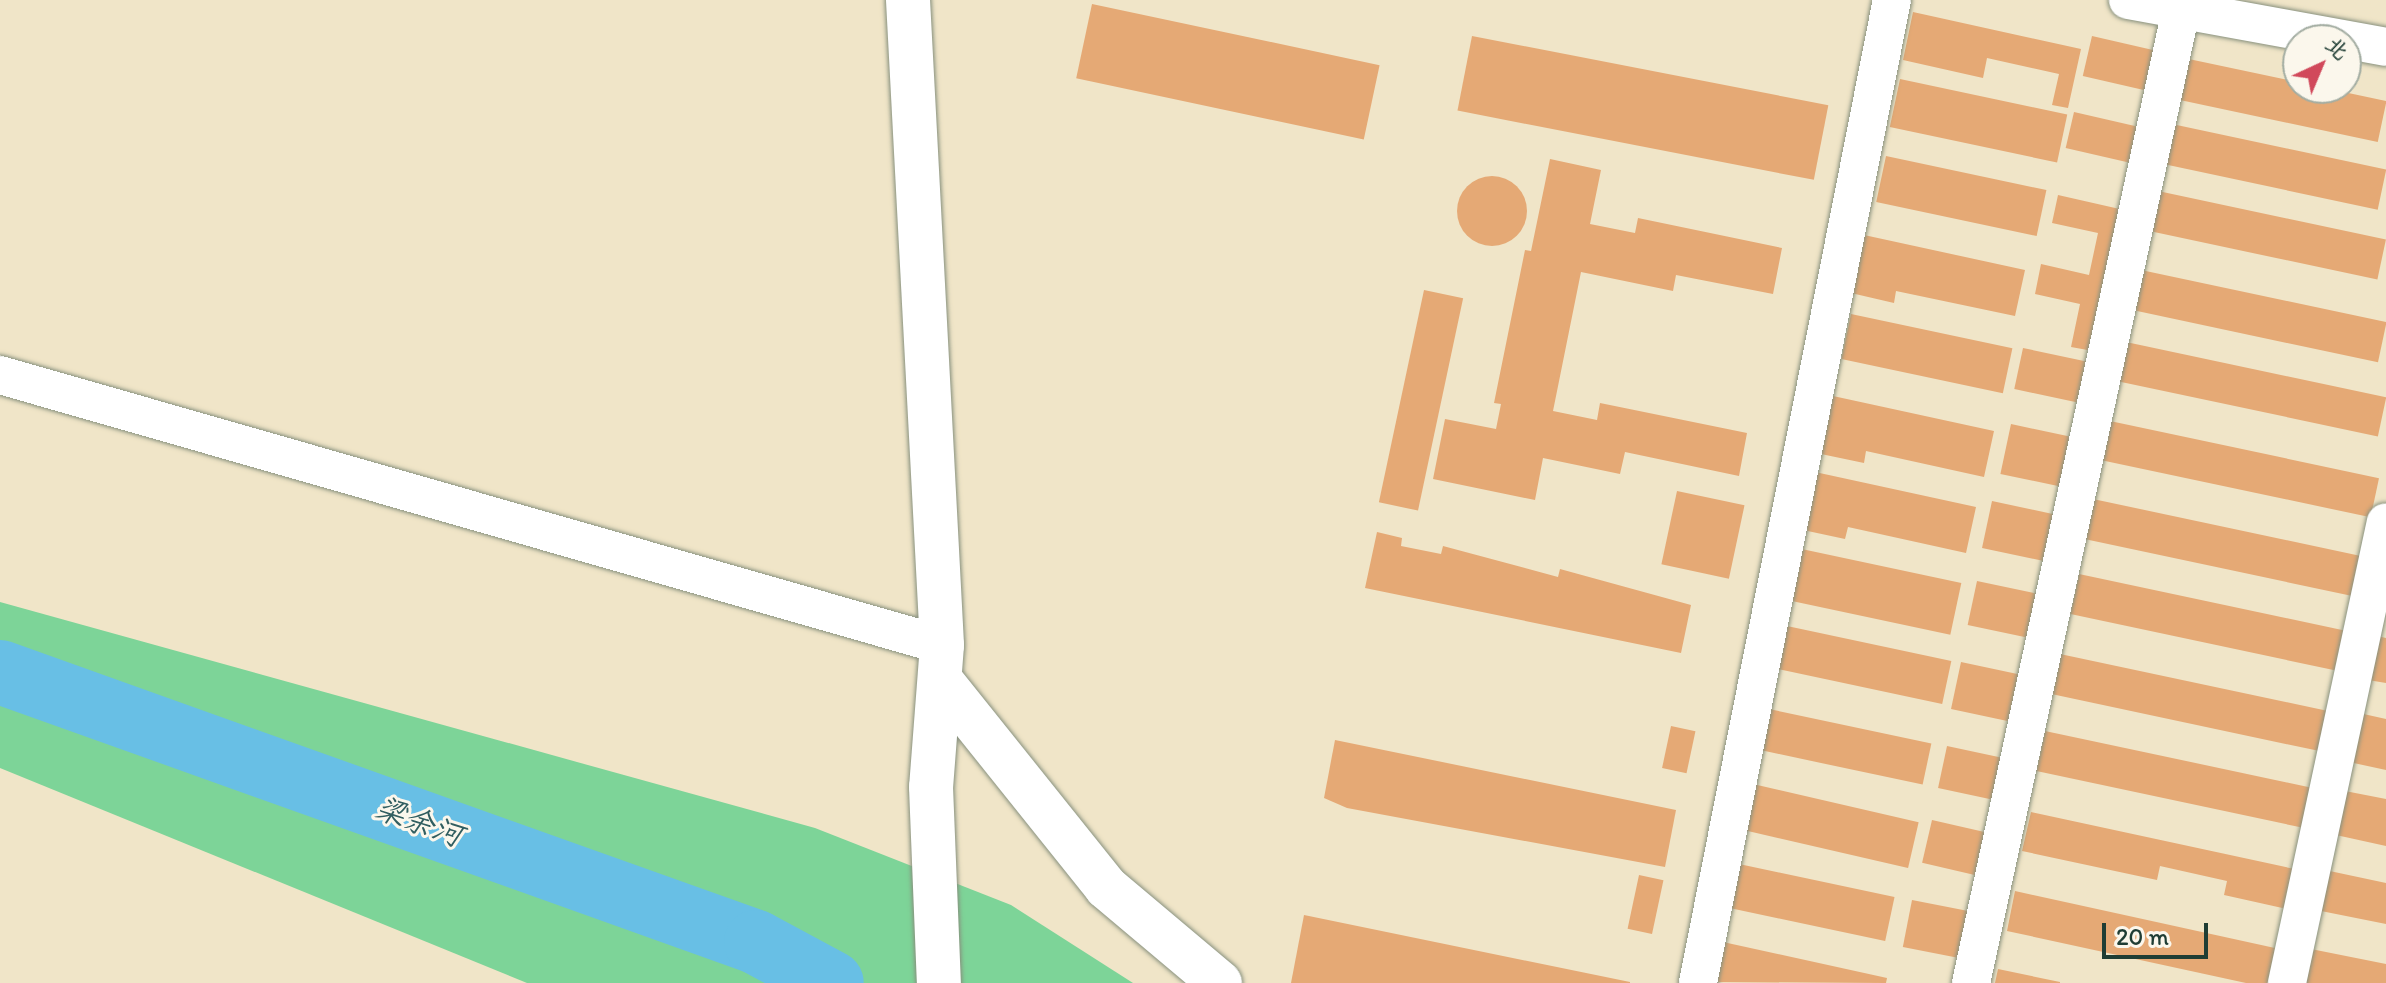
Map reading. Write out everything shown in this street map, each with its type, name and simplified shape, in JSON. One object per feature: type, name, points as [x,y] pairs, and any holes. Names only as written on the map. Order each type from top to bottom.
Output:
[{"type":"main road","points":[[908,0],[942,664],[939,983]]},
{"type":"main road","points":[[942,664],[1106,887],[1220,983]]},
{"type":"main road","points":[[942,803],[960,983]]},
{"type":"street","points":[[1698,983],[1892,0]]},
{"type":"street","points":[[2128,0],[2181,10],[2241,10],[2386,47]]},
{"type":"street","points":[[1971,983],[2181,10]]},
{"type":"street","points":[[0,375],[942,664]]},
{"type":"street","points":[[2287,983],[2386,523]]},
{"type":"green space","points":[[0,602],[815,828],[1011,905],[1133,983],[527,983],[0,768]]},
{"type":"building","points":[[1092,4],[1380,65],[1364,139],[1076,78]]},
{"type":"building","points":[[1913,12],[2081,49],[2068,108],[2052,105],[2059,74],[1987,58],[1983,78],[1903,60]]},
{"type":"building","points":[[1472,36],[1828,105],[1814,180],[1457,111]]},
{"type":"building","points":[[2092,36],[2157,51],[2148,91],[2083,76]]},
{"type":"building","points":[[2184,58],[2282,79],[2282,104],[2362,104],[2362,96],[2386,103],[2378,142],[2175,99]]},
{"type":"building","points":[[1900,79],[2067,115],[2057,162],[1890,127]]},
{"type":"building","points":[[2074,112],[2140,127],[2132,163],[2066,148]]},
{"type":"building","points":[[2172,124],[2386,169],[2378,210],[2163,164]]},
{"type":"building","points":[[1886,156],[2046,190],[2037,236],[1876,202]]},
{"type":"building","points":[[1550,159],[1601,170],[1590,224],[1635,233],[1638,218],[1782,248],[1773,294],[1676,275],[1673,291],[1581,272],[1553,411],[1597,420],[1600,403],[1747,433],[1739,476],[1625,452],[1620,474],[1543,458],[1535,500],[1433,479],[1445,419],[1496,429],[1501,404],[1494,403],[1525,250],[1531,251]]},
{"type":"building","points":[[1499,176],[1521,191],[1527,211],[1525,225],[1517,236],[1506,244],[1485,246],[1467,236],[1459,225],[1457,204],[1467,186],[1478,178]]},
{"type":"building","points":[[2158,191],[2386,239],[2377,280],[2149,231]]},
{"type":"building","points":[[2058,195],[2124,210],[2093,351],[2071,347],[2080,304],[2035,294],[2041,264],[2089,275],[2098,233],[2052,223]]},
{"type":"building","points":[[1864,235],[2025,270],[2015,316],[1896,291],[1894,303],[1851,293]]},
{"type":"building","points":[[2141,270],[2386,322],[2378,362],[2132,310]]},
{"type":"building","points":[[1424,290],[1463,298],[1418,511],[1379,502]]},
{"type":"building","points":[[1851,314],[2012,348],[2003,393],[1841,359]]},
{"type":"building","points":[[2126,342],[2386,397],[2378,436],[2118,381]]},
{"type":"building","points":[[2023,348],[2088,362],[2079,403],[2014,389]]},
{"type":"building","points":[[1833,396],[1994,431],[1984,477],[1866,451],[1864,463],[1821,454]]},
{"type":"building","points":[[2110,421],[2379,478],[2371,517],[2102,460]]},
{"type":"building","points":[[2011,424],[2076,438],[2065,488],[2000,474]]},
{"type":"building","points":[[1815,472],[1976,507],[1966,553],[1848,527],[1845,539],[1803,530]]},
{"type":"building","points":[[1677,491],[1744,505],[1729,579],[1661,564]]},
{"type":"building","points":[[2093,499],[2362,556],[2353,596],[2084,539]]},
{"type":"building","points":[[1992,501],[2059,515],[2049,562],[1982,548]]},
{"type":"building","points":[[1377,532],[1402,538],[1401,546],[1441,554],[1443,546],[1558,577],[1560,569],[1691,605],[1681,653],[1365,588]]},
{"type":"building","points":[[1797,548],[1961,583],[1950,635],[1786,600]]},
{"type":"building","points":[[2079,574],[2348,631],[2339,671],[2070,614]]},
{"type":"building","points":[[1977,581],[2044,595],[2034,639],[1968,625]]},
{"type":"building","points":[[1787,626],[1951,661],[1942,704],[1778,669]]},
{"type":"building","points":[[2377,636],[2386,638],[2386,683],[2368,680]]},
{"type":"building","points":[[2060,654],[2328,711],[2319,751],[2051,694]]},
{"type":"building","points":[[1961,662],[2026,676],[2016,723],[1951,709]]},
{"type":"building","points":[[1769,709],[1931,744],[1923,785],[1760,750]]},
{"type":"building","points":[[2359,713],[2386,719],[2386,770],[2349,762]]},
{"type":"building","points":[[1671,726],[1695,731],[1687,773],[1662,768]]},
{"type":"building","points":[[2045,731],[2314,788],[2305,828],[2036,771]]},
{"type":"building","points":[[1335,740],[1676,810],[1665,867],[1347,808],[1324,798]]},
{"type":"building","points":[[1947,746],[2007,759],[1998,801],[1938,788]]},
{"type":"building","points":[[1753,784],[1919,822],[1908,868],[1742,830]]},
{"type":"building","points":[[2345,791],[2386,799],[2386,846],[2336,835]]},
{"type":"building","points":[[2031,812],[2299,870],[2291,910],[2224,895],[2227,881],[2160,866],[2157,880],[2022,851]]},
{"type":"building","points":[[1932,820],[1995,835],[1985,877],[1922,863]]},
{"type":"building","points":[[1739,864],[1895,897],[1885,941],[1730,908]]},
{"type":"building","points":[[2325,870],[2386,883],[2386,924],[2316,910]]},
{"type":"building","points":[[1639,875],[1663,880],[1652,934],[1628,929]]},
{"type":"building","points":[[2015,891],[2284,950],[2276,983],[2246,983],[2007,931]]},
{"type":"building","points":[[1912,900],[1976,912],[1967,960],[1903,947]]},
{"type":"building","points":[[1304,915],[1630,982],[1630,983],[1291,983]]},
{"type":"building","points":[[1723,942],[1887,978],[1886,983],[1714,982]]},
{"type":"building","points":[[2311,949],[2386,964],[2386,983],[2304,983]]},
{"type":"building","points":[[1998,969],[2060,982],[2060,983],[1995,983]]},
{"type":"waterway","name":"梁余河","points":[[0,672],[756,942],[832,983]]}]
